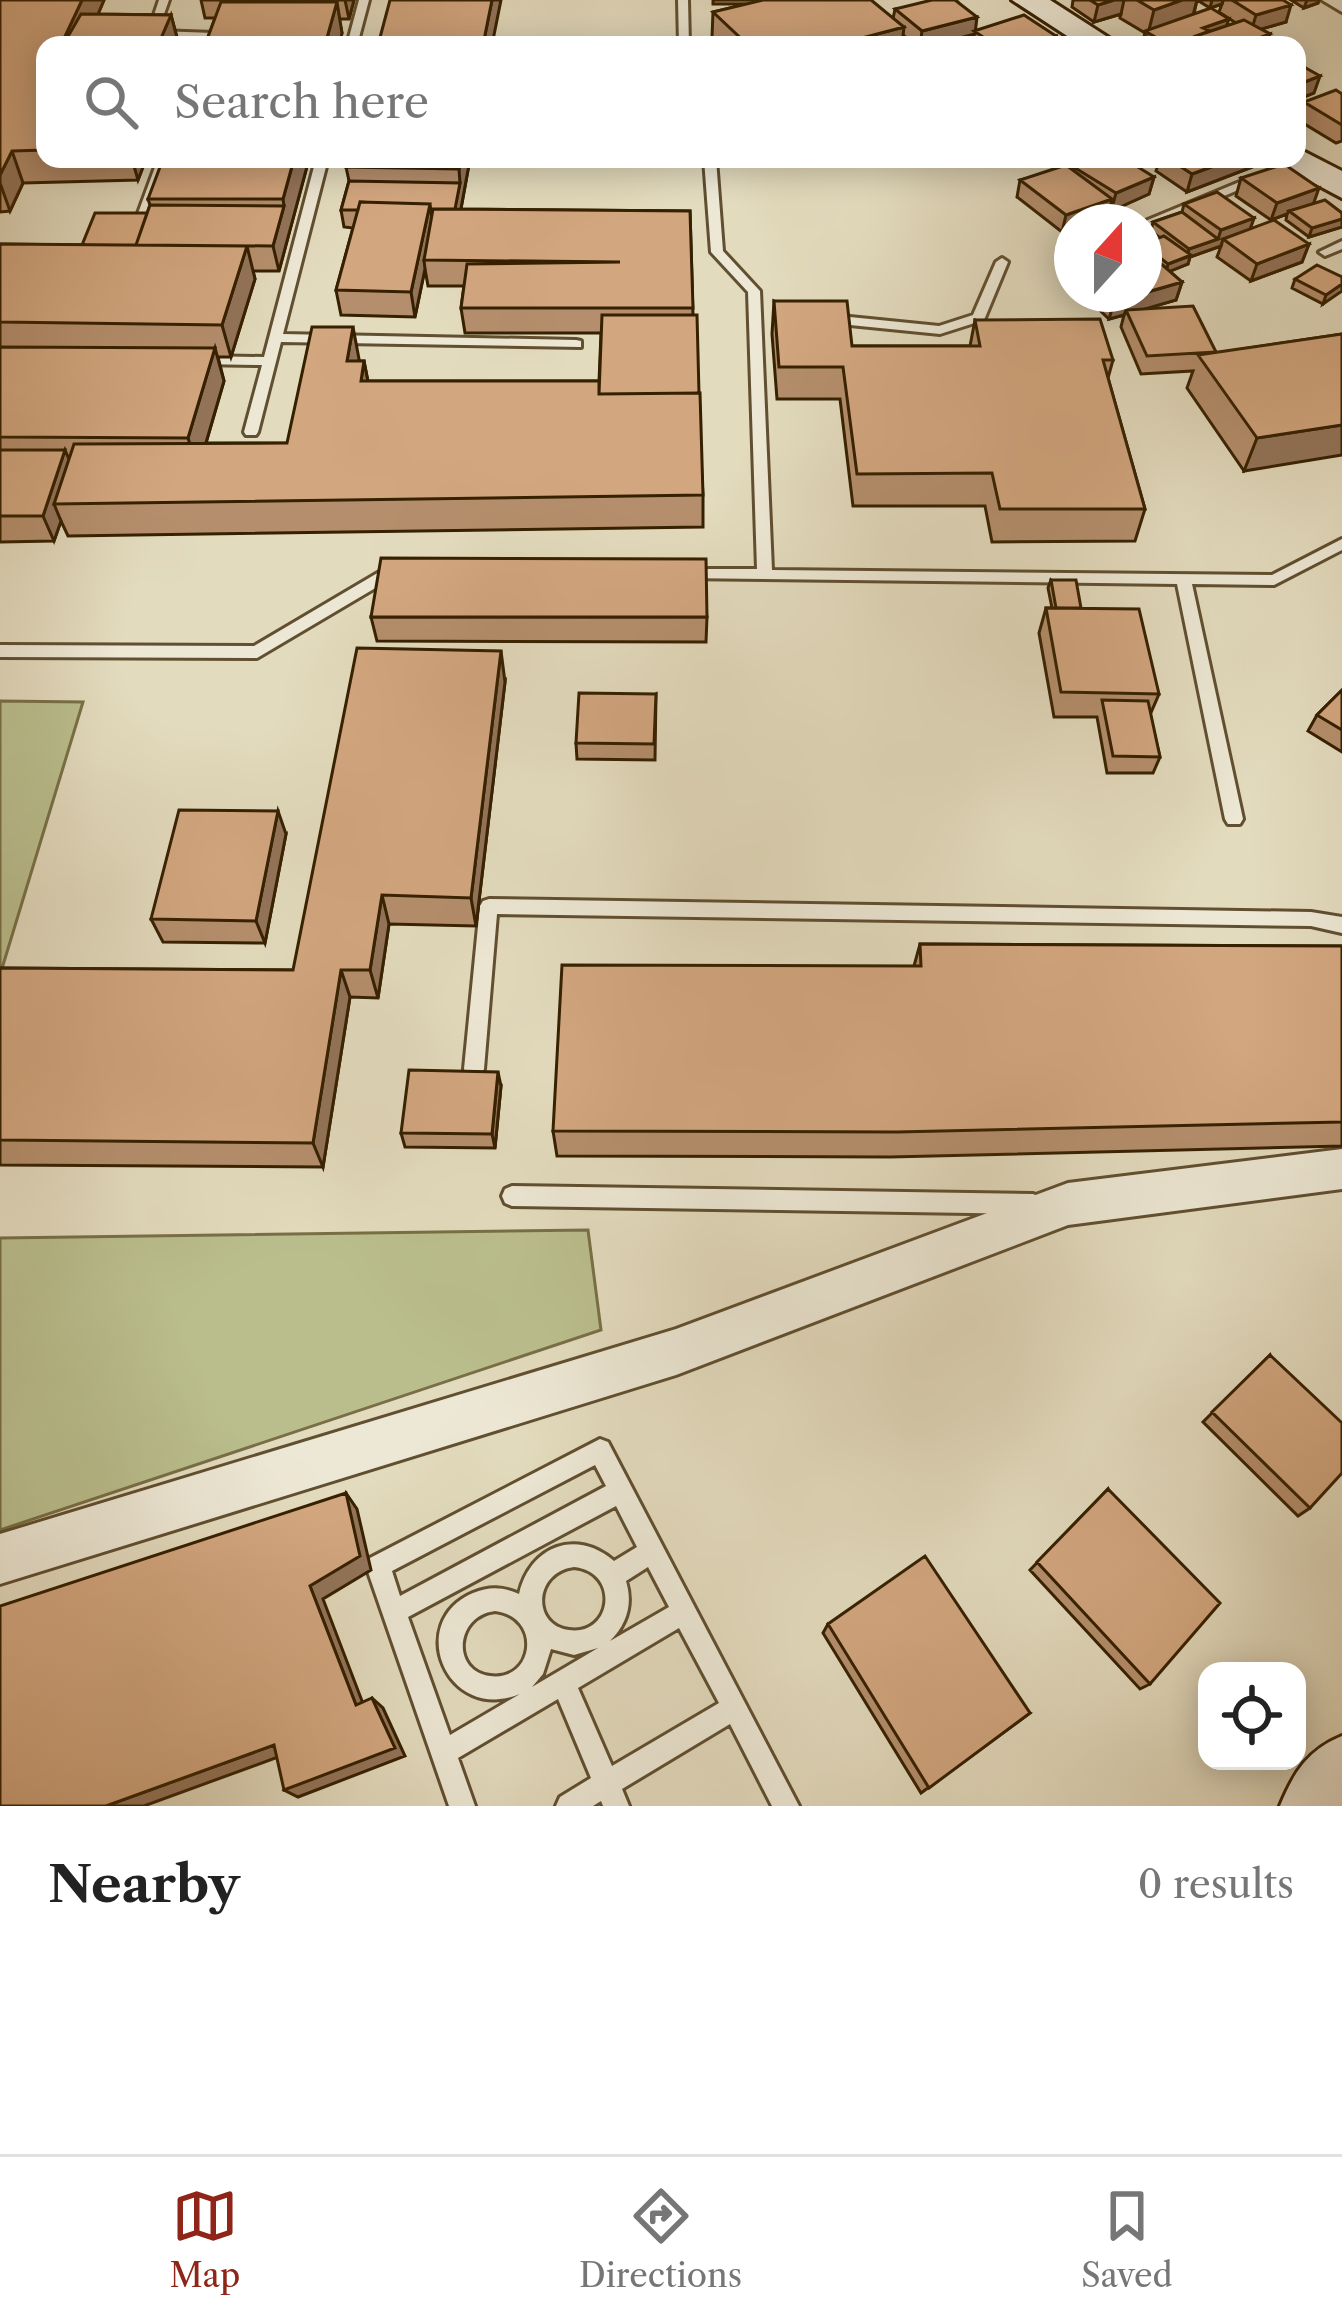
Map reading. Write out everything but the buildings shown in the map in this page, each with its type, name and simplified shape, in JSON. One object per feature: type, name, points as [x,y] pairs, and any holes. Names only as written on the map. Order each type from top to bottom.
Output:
[{"type":"street","points":[[1333,0],[1342,5]]},
{"type":"street","points":[[1042,15],[1085,36]]},
{"type":"street","points":[[1306,164],[1342,187]]},
{"type":"street","points":[[0,1559],[676,1352],[1068,1204],[1342,1169]]},
{"type":"street","points":[[1318,1806],[1342,1774]]},
{"type":"lane","points":[[164,0],[151,34],[208,36]]},
{"type":"lane","points":[[354,36],[364,0]]},
{"type":"lane","points":[[683,0],[684,36]]},
{"type":"lane","points":[[143,216],[161,168]]},
{"type":"lane","points":[[251,432],[320,168]]},
{"type":"lane","points":[[711,168],[717,252],[754,291],[756,304],[765,574]]},
{"type":"lane","points":[[1162,218],[1280,168]]},
{"type":"lane","points":[[1325,252],[1342,244]]},
{"type":"lane","points":[[823,317],[940,330],[979,317],[1002,262]]},
{"type":"lane","points":[[756,304],[778,308]]},
{"type":"lane","points":[[276,338],[576,344]]},
{"type":"lane","points":[[180,360],[269,362]]},
{"type":"lane","points":[[671,574],[1274,580],[1342,544]]},
{"type":"lane","points":[[0,651],[257,652],[391,572],[415,572]]},
{"type":"lane","points":[[1183,578],[1234,819]]},
{"type":"lane","points":[[474,1070],[488,906],[1288,919],[1342,925]]},
{"type":"lane","points":[[512,1196],[1068,1204]]},
{"type":"lane","points":[[462,1806],[378,1566],[600,1450],[786,1806]]},
{"type":"lane","points":[[394,1612],[621,1491]]},
{"type":"lane","points":[[612,1576],[652,1551]]},
{"type":"lane","points":[[506,1689],[532,1667],[538,1652],[532,1592],[538,1578],[556,1558],[568,1554],[593,1557],[612,1576],[616,1606],[588,1667]]},
{"type":"lane","points":[[539,1697],[466,1682],[453,1654],[459,1623],[478,1603],[490,1598],[516,1602],[547,1635],[574,1644],[601,1632]]},
{"type":"lane","points":[[443,1753],[683,1612]]},
{"type":"lane","points":[[563,1682],[611,1795]]},
{"type":"lane","points":[[569,1806],[611,1795],[734,1708]]},
{"type":"green space","points":[[0,701],[83,702],[0,975]]},
{"type":"green space","points":[[588,1230],[601,1330],[0,1530],[0,1238]]}]
